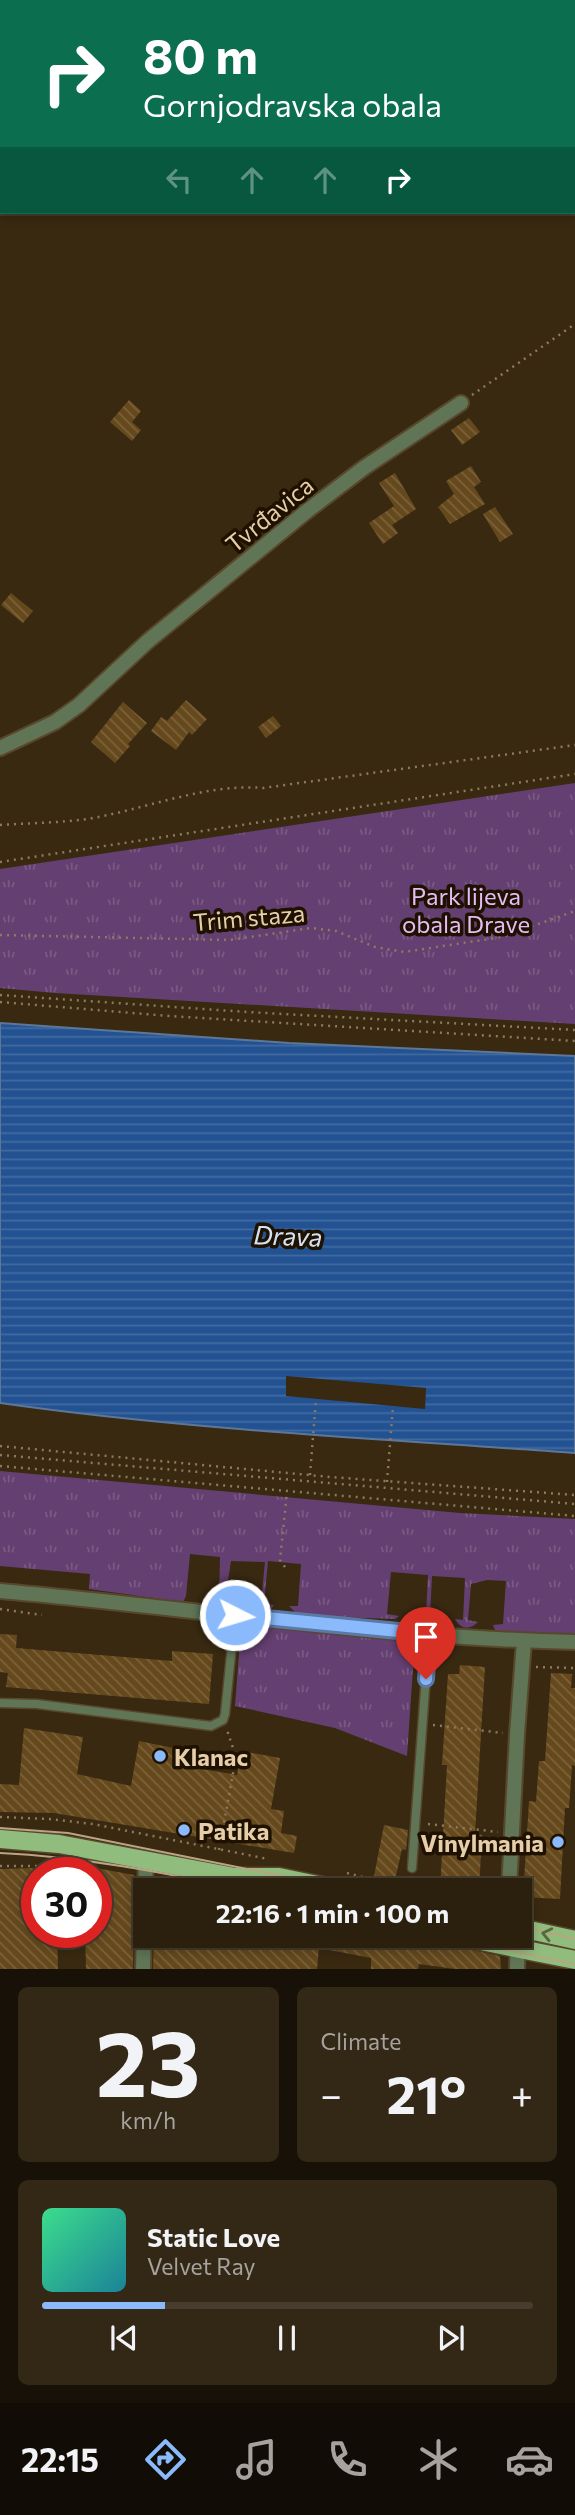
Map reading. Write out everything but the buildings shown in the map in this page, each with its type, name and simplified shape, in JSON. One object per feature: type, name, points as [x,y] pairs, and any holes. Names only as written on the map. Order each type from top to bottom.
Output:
[{"type":"main road","points":[[0,1839],[59,1844],[146,1858],[235,1877],[284,1878]]},
{"type":"main road","points":[[532,1931],[575,1940]]},
{"type":"main road","points":[[532,1947],[575,1961]]},
{"type":"street","name":"Tvrđavica","points":[[0,748],[55,722],[79,705],[148,641],[307,511],[365,467],[461,403]]},
{"type":"street","points":[[0,1591],[429,1634],[575,1642]]},
{"type":"street","points":[[509,1878],[524,1641]]},
{"type":"street","points":[[144,1878],[146,1858]]},
{"type":"street","points":[[143,1948],[143,1969]]},
{"type":"street","points":[[517,1969],[518,1948]]},
{"type":"lane","points":[[0,1703],[37,1704],[211,1726],[223,1720],[235,1615]]},
{"type":"lane","points":[[412,1868],[429,1634]]},
{"type":"path","points":[[461,403],[575,324]]},
{"type":"path","points":[[0,825],[87,819],[227,790],[301,783],[575,745]]},
{"type":"path","points":[[0,863],[575,774]]},
{"type":"path","name":"Trim staza","points":[[0,935],[230,940],[312,928],[336,931],[375,947],[404,952],[502,937],[575,911]]},
{"type":"path","points":[[0,995],[261,1013],[575,1030]]},
{"type":"path","points":[[0,1002],[169,1016],[575,1041]]},
{"type":"path","points":[[310,1475],[316,1399]]},
{"type":"path","points":[[387,1482],[393,1406]]},
{"type":"path","points":[[0,1446],[387,1482],[575,1495]]},
{"type":"path","points":[[0,1455],[575,1504]]},
{"type":"path","points":[[0,1466],[575,1516]]},
{"type":"path","points":[[285,1567],[280,1560],[286,1492]]},
{"type":"path","points":[[0,1609],[42,1615]]},
{"type":"path","points":[[523,1667],[575,1668]]},
{"type":"path","points":[[219,1851],[236,1757],[223,1720]]},
{"type":"path","points":[[423,1725],[517,1734]]},
{"type":"path","points":[[0,1817],[93,1824],[271,1860]]},
{"type":"path","points":[[415,1822],[511,1834]]},
{"type":"path","points":[[0,1866],[21,1866]]},
{"type":"path","points":[[336,1871],[365,1878]]},
{"type":"green space","name":"Park lijeva obala Drave","points":[[575,783],[575,1024],[0,988],[0,869]]},
{"type":"green space","points":[[0,1471],[460,1513],[575,1519],[575,1636],[501,1634],[495,1630],[493,1625],[503,1624],[506,1581],[487,1580],[471,1584],[468,1620],[478,1622],[466,1628],[455,1619],[463,1620],[465,1578],[432,1576],[430,1616],[439,1618],[428,1625],[419,1623],[416,1616],[426,1615],[428,1575],[391,1572],[387,1614],[399,1616],[395,1619],[299,1616],[289,1606],[298,1606],[301,1564],[268,1561],[264,1604],[274,1605],[270,1611],[264,1612],[257,1610],[252,1603],[261,1603],[265,1562],[231,1561],[225,1600],[235,1601],[230,1607],[221,1609],[209,1599],[219,1599],[220,1557],[190,1554],[186,1596],[183,1602],[89,1589],[90,1574],[0,1566]]},
{"type":"green space","points":[[255,1624],[421,1642],[422,1669],[413,1668],[407,1756],[335,1728],[235,1706],[241,1627]]},
{"type":"water","name":"Drava","points":[[0,1023],[289,1043],[575,1056],[575,1453],[215,1427],[0,1403]]},
{"type":"pier","points":[[286,1376],[426,1388],[425,1409],[286,1396]]},
{"type":"tram line","points":[[0,1828],[68,1833],[292,1878]]},
{"type":"tram line","points":[[0,1853],[122,1866],[188,1878]]},
{"type":"tram line","points":[[532,1929],[575,1939]]},
{"type":"tram line","points":[[497,1948],[575,1964]]},
{"type":"place","name":"Klanac","points":[[160,1756]]},
{"type":"place","name":"Patika","points":[[184,1830]]},
{"type":"place","name":"Vinylmania","points":[[558,1842]]},
{"type":"route","points":[[235,1615],[429,1634],[426,1679]]}]
